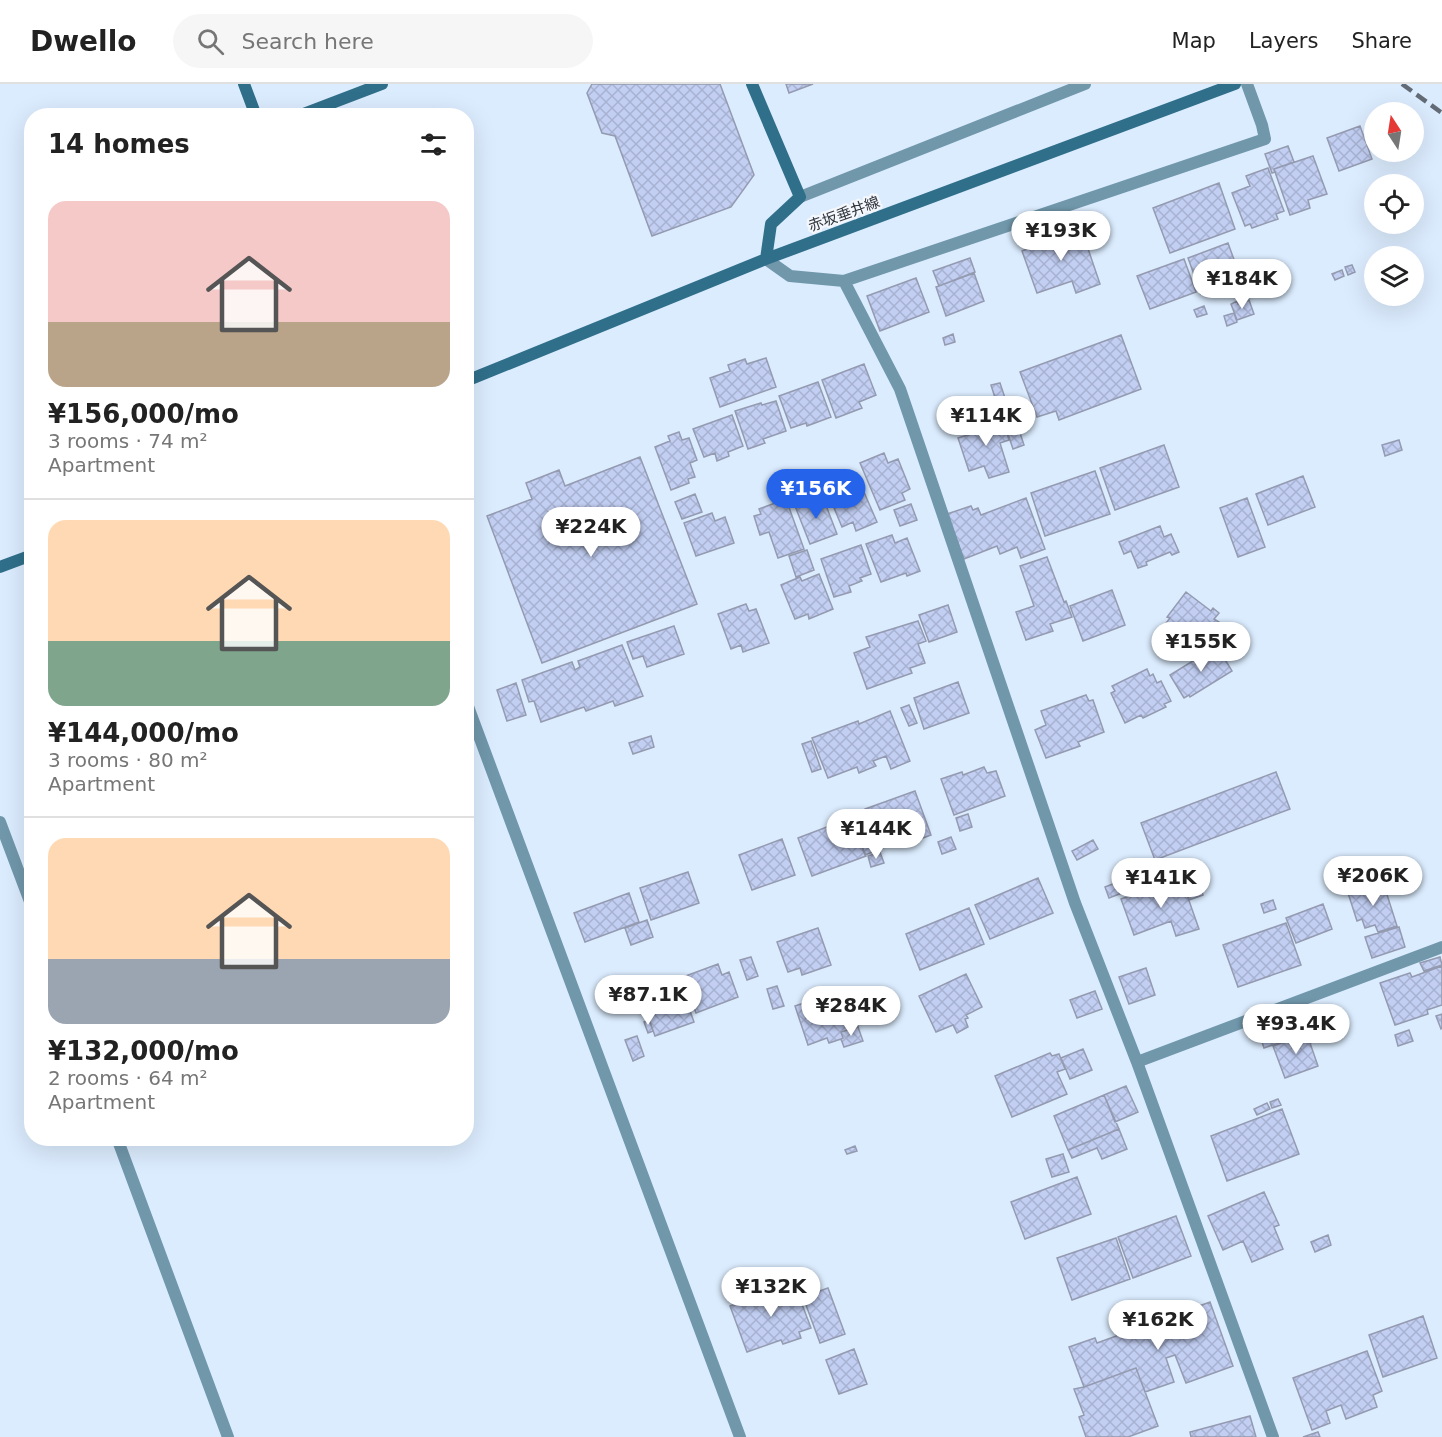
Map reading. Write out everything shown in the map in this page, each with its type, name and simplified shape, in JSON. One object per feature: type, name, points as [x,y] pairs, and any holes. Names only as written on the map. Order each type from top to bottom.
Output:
[{"type":"main road","points":[[244,84],[253,108]]},
{"type":"main road","points":[[319,108],[382,84]]},
{"type":"main road","points":[[752,84],[800,197],[771,225],[765,259]]},
{"type":"main road","name":"赤坂垂井線","points":[[474,378],[765,259],[1235,84]]},
{"type":"main road","points":[[0,567],[24,558]]},
{"type":"street","points":[[800,197],[1085,84]]},
{"type":"street","points":[[765,259],[790,276],[844,281],[1265,139],[1247,84]]},
{"type":"street","points":[[844,281],[900,389],[1075,903],[1137,1062],[1273,1437]]},
{"type":"street","points":[[474,722],[740,1437]]},
{"type":"street","points":[[0,822],[24,886]]},
{"type":"street","points":[[1137,1062],[1442,947]]},
{"type":"street","points":[[120,1146],[228,1437]]},
{"type":"building","points":[[592,84],[720,84],[754,175],[731,207],[652,236],[615,136],[602,133],[587,93]]},
{"type":"building","points":[[786,84],[813,84],[789,93]]},
{"type":"building","points":[[1360,126],[1364,137],[1364,162],[1339,171],[1327,138]]},
{"type":"building","points":[[1288,146],[1294,162],[1274,169],[1275,172],[1272,173],[1265,154]]},
{"type":"building","points":[[1313,156],[1327,194],[1308,200],[1310,208],[1290,215],[1274,169]]},
{"type":"building","points":[[1268,168],[1284,211],[1276,214],[1278,219],[1252,228],[1250,224],[1245,226],[1232,193],[1250,186],[1246,176]]},
{"type":"building","points":[[1219,183],[1235,229],[1170,253],[1153,208]]},
{"type":"building","points":[[1061,228],[1063,235],[1081,228],[1100,284],[1076,293],[1072,281],[1037,293],[1022,251],[1044,243],[1041,235]]},
{"type":"building","points":[[1228,243],[1241,279],[1201,294],[1188,258]]},
{"type":"building","points":[[970,258],[975,272],[939,286],[933,271]]},
{"type":"building","points":[[1184,259],[1196,292],[1150,309],[1137,276]]},
{"type":"building","points":[[1352,265],[1355,272],[1348,275],[1345,267]]},
{"type":"building","points":[[1342,270],[1344,276],[1335,280],[1332,274]]},
{"type":"building","points":[[974,273],[984,301],[946,316],[936,287]]},
{"type":"building","points":[[916,278],[929,312],[880,331],[867,296]]},
{"type":"building","points":[[1249,300],[1254,314],[1237,320],[1231,304]]},
{"type":"building","points":[[1204,306],[1207,314],[1197,317],[1194,310]]},
{"type":"building","points":[[1234,313],[1237,322],[1227,326],[1224,316]]},
{"type":"building","points":[[953,334],[955,342],[945,345],[943,338]]},
{"type":"building","points":[[1121,335],[1141,389],[1059,420],[1056,411],[1037,417],[1020,372]]},
{"type":"building","points":[[766,358],[776,387],[720,407],[710,378],[730,371],[728,365],[745,359],[747,364]]},
{"type":"building","points":[[864,364],[876,395],[859,402],[862,408],[836,418],[822,380]]},
{"type":"building","points":[[818,382],[831,417],[807,426],[806,423],[791,428],[779,396]]},
{"type":"building","points":[[1000,383],[1005,398],[996,401],[991,385]]},
{"type":"building","points":[[1004,399],[1015,431],[1019,430],[1024,445],[1013,449],[997,401]]},
{"type":"building","points":[[776,401],[786,431],[763,439],[765,443],[748,449],[735,411]]},
{"type":"building","points":[[732,415],[743,446],[728,452],[729,456],[717,461],[715,453],[704,457],[693,429]]},
{"type":"building","points":[[1001,415],[1009,440],[1000,443],[1009,472],[989,478],[984,466],[969,471],[958,438],[977,432],[974,425]]},
{"type":"building","points":[[679,432],[682,440],[689,438],[697,460],[690,463],[695,477],[688,479],[689,483],[671,490],[655,447],[670,441],[668,436]]},
{"type":"building","points":[[1399,440],[1402,450],[1385,456],[1382,445]]},
{"type":"building","points":[[1164,445],[1179,487],[1115,510],[1100,468]]},
{"type":"building","points":[[884,453],[888,463],[898,459],[910,489],[902,493],[905,500],[880,510],[860,463]]},
{"type":"building","points":[[640,457],[697,604],[542,663],[487,516],[532,499],[526,483],[559,470],[565,486]]},
{"type":"building","points":[[1095,471],[1110,514],[1045,536],[1031,493]]},
{"type":"building","points":[[1303,476],[1315,507],[1268,525],[1256,494]]},
{"type":"building","points":[[860,483],[877,522],[856,531],[853,522],[842,527],[829,496]]},
{"type":"building","points":[[695,494],[702,512],[682,519],[675,502]]},
{"type":"building","points":[[822,495],[837,534],[810,544],[795,506]]},
{"type":"building","points":[[1026,498],[1045,549],[1021,558],[1017,547],[1000,554],[997,546],[964,559],[947,514],[971,506],[973,510],[978,508],[981,515]]},
{"type":"building","points":[[1247,498],[1265,547],[1238,557],[1220,508]]},
{"type":"building","points":[[786,499],[804,549],[778,558],[769,532],[760,535],[754,516],[761,514],[759,509]]},
{"type":"building","points":[[911,504],[917,520],[900,526],[894,510]]},
{"type":"building","points":[[712,513],[715,521],[725,517],[734,543],[696,556],[684,523]]},
{"type":"building","points":[[1160,526],[1164,537],[1171,534],[1179,552],[1172,555],[1170,552],[1138,568],[1131,551],[1124,554],[1119,542]]},
{"type":"building","points":[[892,535],[895,543],[907,538],[920,571],[907,576],[906,573],[881,582],[866,544]]},
{"type":"building","points":[[861,545],[871,574],[860,578],[862,581],[849,586],[851,592],[834,597],[821,559]]},
{"type":"building","points":[[807,550],[814,570],[796,577],[789,556]]},
{"type":"building","points":[[1047,557],[1072,617],[1050,624],[1053,631],[1026,640],[1016,612],[1034,606],[1020,566]]},
{"type":"building","points":[[819,574],[833,609],[809,619],[808,614],[795,619],[781,585],[800,577],[802,581]]},
{"type":"building","points":[[1112,590],[1125,625],[1083,641],[1070,606]]},
{"type":"building","points":[[1186,592],[1211,611],[1213,608],[1219,613],[1214,619],[1222,624],[1210,639],[1206,636],[1192,655],[1160,631],[1170,618],[1167,617]]},
{"type":"building","points":[[746,604],[749,611],[756,609],[769,643],[743,652],[741,645],[731,649],[718,614]]},
{"type":"building","points":[[948,605],[957,632],[929,642],[919,615]]},
{"type":"building","points":[[918,621],[926,641],[918,644],[925,663],[910,668],[912,673],[867,689],[854,653],[870,647],[866,637]]},
{"type":"building","points":[[674,626],[684,654],[647,667],[643,656],[633,659],[627,642]]},
{"type":"building","points":[[622,645],[643,696],[615,706],[613,701],[586,711],[584,707],[541,722],[534,701],[529,702],[522,680],[572,662],[575,670],[580,667],[578,661]]},
{"type":"building","points":[[1217,646],[1232,671],[1190,697],[1189,695],[1184,698],[1170,675]]},
{"type":"building","points":[[1147,669],[1150,676],[1153,674],[1157,683],[1161,681],[1171,701],[1164,704],[1166,707],[1143,718],[1141,715],[1125,723],[1111,693],[1115,691],[1112,686]]},
{"type":"building","points":[[958,682],[969,713],[924,729],[914,698]]},
{"type":"building","points":[[516,683],[526,715],[507,721],[497,690]]},
{"type":"building","points":[[1086,695],[1089,701],[1093,700],[1104,732],[1078,742],[1080,746],[1046,758],[1035,730],[1046,725],[1041,711]]},
{"type":"building","points":[[909,705],[917,723],[909,726],[901,708]]},
{"type":"building","points":[[890,711],[910,761],[891,769],[886,756],[873,761],[876,766],[859,773],[857,767],[828,778],[812,738],[858,721],[859,724]]},
{"type":"building","points":[[651,736],[654,747],[633,754],[629,743]]},
{"type":"building","points":[[811,741],[821,769],[812,772],[802,744]]},
{"type":"building","points":[[984,767],[987,773],[996,771],[1005,796],[954,815],[941,779],[962,772],[963,775]]},
{"type":"building","points":[[1276,772],[1290,809],[1155,860],[1141,823]]},
{"type":"building","points":[[915,791],[931,835],[912,842],[910,838],[879,849],[865,809]]},
{"type":"building","points":[[968,814],[972,827],[960,831],[956,818]]},
{"type":"building","points":[[840,822],[842,828],[853,824],[866,856],[812,876],[798,838]]},
{"type":"building","points":[[870,831],[878,850],[865,855],[858,836]]},
{"type":"building","points":[[951,837],[956,849],[942,854],[938,842]]},
{"type":"building","points":[[782,839],[795,875],[752,890],[739,855]]},
{"type":"building","points":[[1093,840],[1098,849],[1077,860],[1072,851]]},
{"type":"building","points":[[880,852],[884,863],[871,867],[868,856]]},
{"type":"building","points":[[1168,863],[1173,873],[1164,876],[1160,866]]},
{"type":"building","points":[[1157,867],[1161,878],[1109,898],[1105,887]]},
{"type":"building","points":[[688,872],[699,903],[651,920],[640,888]]},
{"type":"building","points":[[1195,873],[1203,895],[1189,900],[1181,878]]},
{"type":"building","points":[[1038,878],[1053,913],[990,939],[975,905]]},
{"type":"building","points":[[1181,878],[1199,929],[1176,936],[1171,921],[1134,935],[1121,899]]},
{"type":"building","points":[[1383,882],[1397,926],[1378,932],[1375,925],[1365,928],[1362,919],[1357,921],[1348,893]]},
{"type":"building","points":[[629,893],[639,922],[585,942],[574,913]]},
{"type":"building","points":[[1273,900],[1276,909],[1264,913],[1261,904]]},
{"type":"building","points":[[1323,904],[1332,929],[1296,943],[1286,918]]},
{"type":"building","points":[[969,908],[984,944],[920,970],[906,934]]},
{"type":"building","points":[[647,920],[653,937],[631,945],[625,928]]},
{"type":"building","points":[[1286,923],[1301,965],[1238,987],[1223,945]]},
{"type":"building","points":[[1399,927],[1405,947],[1372,958],[1365,937]]},
{"type":"building","points":[[818,928],[831,965],[802,975],[800,968],[788,972],[777,942]]},
{"type":"building","points":[[751,957],[758,976],[747,980],[740,960]]},
{"type":"building","points":[[1440,957],[1442,965],[1424,971],[1420,963]]},
{"type":"building","points":[[718,964],[722,975],[729,972],[738,997],[696,1013],[683,977]]},
{"type":"building","points":[[1442,966],[1442,1005],[1427,1010],[1428,1014],[1395,1025],[1380,983],[1410,973],[1412,977]]},
{"type":"building","points":[[1146,968],[1155,995],[1129,1004],[1119,977]]},
{"type":"building","points":[[966,974],[982,1007],[966,1015],[968,1027],[957,1033],[953,1025],[936,1032],[919,996]]},
{"type":"building","points":[[678,977],[694,1022],[655,1036],[639,991]]},
{"type":"building","points":[[777,986],[784,1006],[773,1009],[767,989]]},
{"type":"building","points":[[845,989],[858,1027],[841,1032],[843,1038],[841,1039],[829,1043],[827,1038],[808,1045],[795,1006]]},
{"type":"building","points":[[1095,991],[1102,1009],[1077,1018],[1070,1000]]},
{"type":"building","points":[[1442,1014],[1442,1028],[1441,1029],[1436,1016]]},
{"type":"building","points":[[1286,1016],[1294,1038],[1264,1048],[1257,1027]]},
{"type":"building","points":[[649,1020],[653,1031],[648,1033],[644,1022]]},
{"type":"building","points":[[858,1027],[863,1041],[844,1047],[841,1032]]},
{"type":"building","points":[[1409,1030],[1413,1041],[1398,1046],[1395,1035]]},
{"type":"building","points":[[1312,1032],[1316,1041],[1310,1043],[1318,1066],[1285,1078],[1273,1046]]},
{"type":"building","points":[[637,1036],[644,1056],[633,1061],[625,1040]]},
{"type":"building","points":[[1083,1049],[1092,1070],[1070,1079],[1061,1058]]},
{"type":"building","points":[[1050,1053],[1052,1056],[1059,1054],[1065,1069],[1057,1072],[1067,1094],[1012,1117],[995,1076]]},
{"type":"building","points":[[1126,1086],[1138,1112],[1115,1122],[1104,1095]]},
{"type":"building","points":[[1104,1095],[1119,1129],[1068,1150],[1054,1116]]},
{"type":"building","points":[[1278,1099],[1281,1105],[1272,1108],[1270,1102]]},
{"type":"building","points":[[1267,1103],[1270,1109],[1257,1115],[1254,1109]]},
{"type":"building","points":[[1282,1109],[1299,1154],[1227,1181],[1211,1136]]},
{"type":"building","points":[[1119,1129],[1127,1149],[1102,1159],[1097,1148],[1072,1158],[1068,1150]]},
{"type":"building","points":[[855,1146],[857,1151],[847,1154],[845,1150]]},
{"type":"building","points":[[1063,1154],[1069,1172],[1052,1177],[1046,1159]]},
{"type":"building","points":[[1077,1177],[1091,1214],[1025,1239],[1011,1202]]},
{"type":"building","points":[[1264,1192],[1279,1225],[1274,1227],[1283,1249],[1252,1262],[1243,1241],[1223,1250],[1208,1216]]},
{"type":"building","points":[[1176,1216],[1191,1256],[1133,1278],[1118,1237]]},
{"type":"building","points":[[1328,1235],[1331,1245],[1315,1252],[1311,1242]]},
{"type":"building","points":[[1116,1238],[1130,1279],[1072,1300],[1057,1258]]},
{"type":"building","points":[[794,1283],[811,1328],[799,1332],[801,1338],[783,1344],[781,1340],[747,1352],[730,1306]]},
{"type":"building","points":[[828,1288],[845,1334],[820,1343],[803,1297]]},
{"type":"building","points":[[1210,1302],[1233,1366],[1186,1383],[1175,1355],[1166,1358],[1174,1382],[1145,1392],[1136,1368],[1084,1387],[1069,1347],[1095,1338],[1097,1343]]},
{"type":"building","points":[[1423,1316],[1437,1358],[1383,1377],[1369,1335]]},
{"type":"building","points":[[854,1349],[867,1384],[839,1394],[826,1360]]},
{"type":"building","points":[[1367,1351],[1382,1391],[1373,1395],[1377,1407],[1346,1419],[1341,1405],[1326,1411],[1330,1423],[1312,1430],[1293,1378]]},
{"type":"building","points":[[1136,1368],[1158,1426],[1128,1437],[1086,1437],[1079,1417],[1084,1415],[1074,1389]]},
{"type":"building","points":[[1250,1416],[1256,1437],[1191,1437],[1190,1432]]},
{"type":"building","points":[[1318,1432],[1320,1437],[1303,1437]]},
{"type":"railway","points":[[1402,84],[1442,113]]}]
